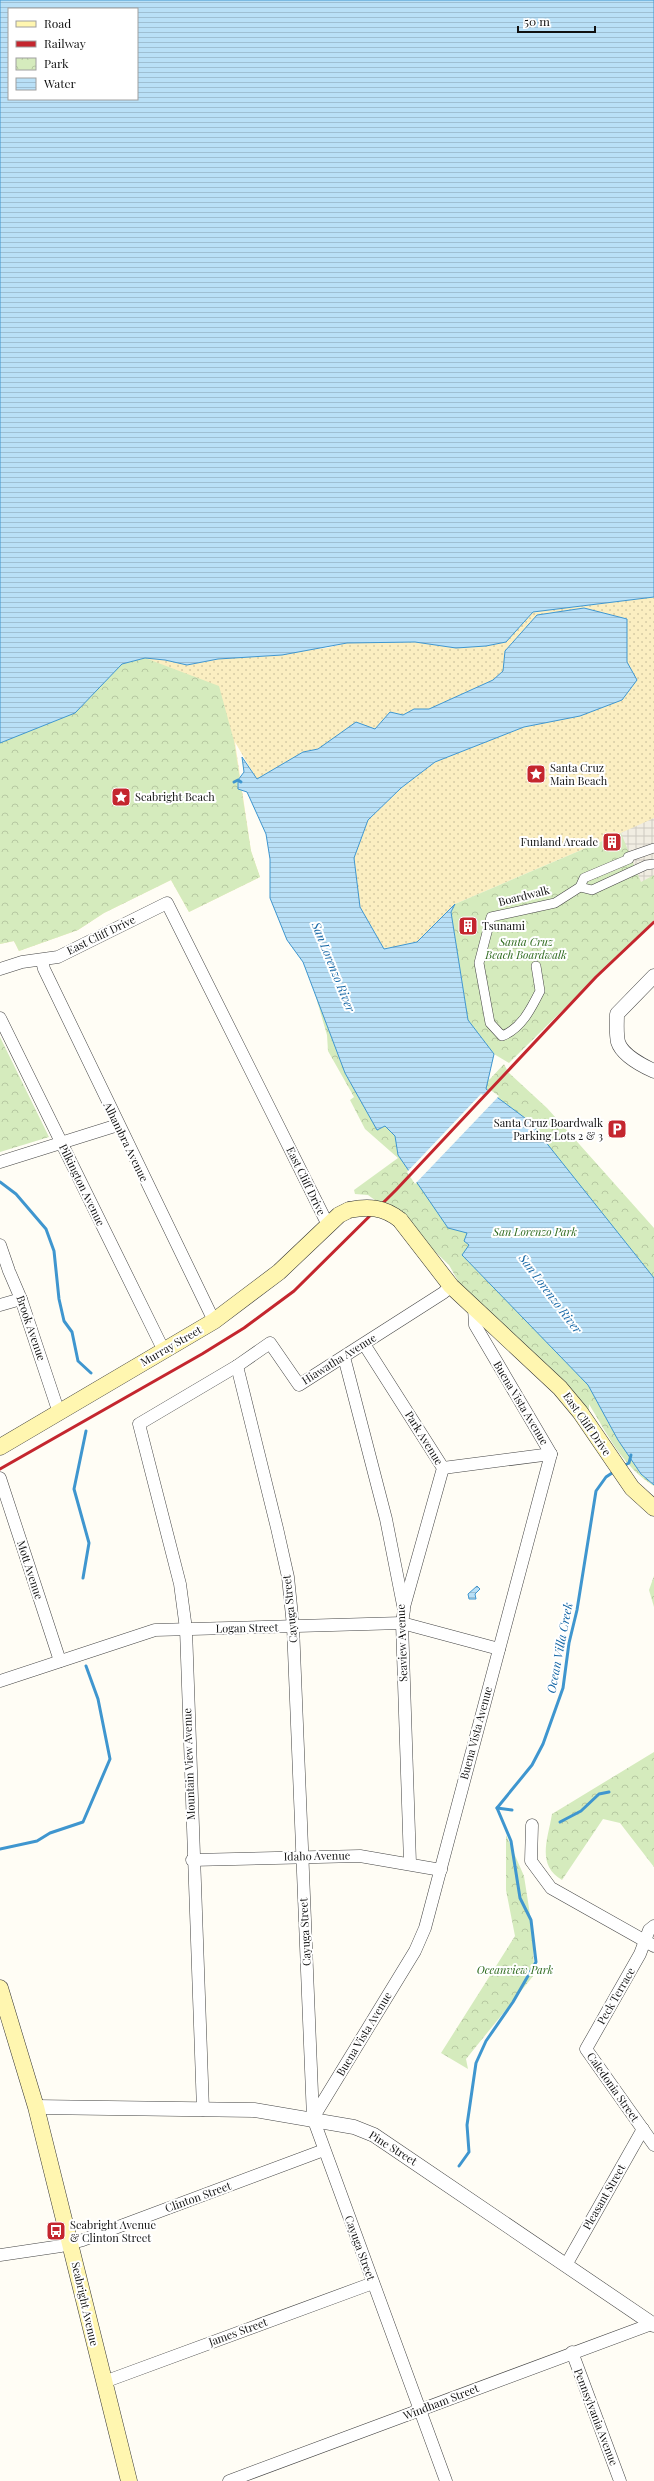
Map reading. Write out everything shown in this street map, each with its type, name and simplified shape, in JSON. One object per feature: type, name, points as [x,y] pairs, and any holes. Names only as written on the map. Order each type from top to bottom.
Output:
[{"type":"main road","name":"East Cliff Drive","points":[[328,1225],[349,1210],[378,1208],[393,1214],[400,1220],[451,1286],[560,1388],[604,1447],[632,1488],[654,1508]]},
{"type":"main road","name":"Murray Street","points":[[0,1447],[214,1321],[279,1272],[328,1225]]},
{"type":"main road","name":"Seabright Avenue","points":[[0,1988],[36,2107],[129,2481]]},
{"type":"street","name":"Boardwalk","points":[[536,966],[540,991],[521,1022],[512,1033],[502,1036],[490,1023],[479,963],[491,917],[555,903],[580,886],[584,878],[629,859],[628,856],[654,848]]},
{"type":"street","points":[[580,886],[592,890],[646,865],[654,864]]},
{"type":"street","name":"East Cliff Drive","points":[[0,969],[22,962],[42,961],[58,957],[167,903],[328,1225]]},
{"type":"street","name":"Alhambra Avenue","points":[[42,961],[44,969],[118,1125],[214,1321]]},
{"type":"street","points":[[654,976],[617,1014],[618,1043],[624,1052],[643,1066],[654,1071]]},
{"type":"street","name":"Pilkington Avenue","points":[[0,1018],[164,1351]]},
{"type":"street","points":[[0,1162],[118,1125]]},
{"type":"street","name":"Brook Avenue","points":[[0,1245],[21,1299],[59,1412]]},
{"type":"street","name":"Hiawatha Avenue","points":[[139,1424],[237,1366],[270,1343],[299,1385],[443,1293],[451,1286]]},
{"type":"street","points":[[0,1305],[21,1299]]},
{"type":"street","name":"Buena Vista Avenue","points":[[313,2118],[415,1951],[425,1928],[551,1454],[483,1340],[480,1325],[480,1313]]},
{"type":"street","name":"Park Avenue","points":[[364,1344],[443,1468],[404,1610]]},
{"type":"street","name":"Seaview Avenue","points":[[344,1357],[386,1519],[404,1610],[402,1623],[410,1863]]},
{"type":"street","name":"Cayuga Street","points":[[237,1366],[288,1577],[293,1626],[313,2118],[446,2481]]},
{"type":"street","name":"Mountain View Avenue","points":[[139,1424],[180,1584],[186,1629],[192,1860],[203,2110]]},
{"type":"street","points":[[443,1468],[551,1454]]},
{"type":"street","name":"Mott Avenue","points":[[0,1478],[60,1661]]},
{"type":"street","name":"Logan Street","points":[[0,1682],[155,1630],[402,1623],[499,1649]]},
{"type":"street","points":[[532,1825],[531,1861],[551,1888],[650,1944]]},
{"type":"street","name":"Idaho Avenue","points":[[192,1860],[302,1856],[360,1856],[410,1863],[441,1870]]},
{"type":"street","name":"Peck Terrace","points":[[586,2049],[650,1944],[649,1930],[654,1926]]},
{"type":"street","name":"Caledonia Street","points":[[586,2049],[654,2145]]},
{"type":"street","name":"Pine Street","points":[[36,2107],[254,2110],[313,2118],[354,2127],[374,2135],[653,2324]]},
{"type":"street","name":"Pleasant Street","points":[[566,2265],[643,2129]]},
{"type":"street","name":"Clinton Street","points":[[0,2255],[70,2244],[324,2150]]},
{"type":"street","name":"James Street","points":[[104,2382],[373,2283]]},
{"type":"street","name":"Windham Street","points":[[229,2481],[572,2352],[653,2324]]},
{"type":"street","name":"Pennsylvania Avenue","points":[[572,2352],[620,2481]]},
{"type":"sand","points":[[654,597],[654,819],[455,904],[417,942],[384,949],[360,907],[354,858],[368,820],[401,788],[435,762],[524,727],[580,716],[627,662],[627,619],[584,608],[537,615],[505,651],[503,671],[493,680],[429,709],[414,710],[403,715],[390,712],[375,729],[333,740],[318,749],[303,752],[257,780],[235,742],[251,851],[260,877],[189,912],[171,880],[104,913],[78,930],[19,951],[14,941],[0,944],[0,743],[75,713],[122,664],[145,658],[165,660],[187,665],[218,659],[327,648],[347,643],[415,642],[456,648],[506,642],[533,612]]},
{"type":"green space","name":"Seabright Beach","points":[[145,658],[219,686],[234,741],[251,851],[260,877],[189,912],[171,880],[104,913],[78,930],[19,951],[14,941],[0,944],[0,743],[75,713],[122,664]]},
{"type":"green space","name":"Santa Cruz Beach Boardwalk","points":[[654,819],[654,920],[509,1063],[494,1054],[468,1020],[451,912],[455,904]]},
{"type":"green space","name":"San Lorenzo Park","points":[[281,870],[440,1107],[490,1079],[504,1064],[508,1072],[547,1108],[654,1228],[654,1486],[643,1478],[625,1460],[609,1438],[589,1404],[589,1413],[462,1288],[449,1265],[402,1220],[368,1195],[355,1194],[354,1190],[398,1158],[365,1129],[350,1100],[354,1097],[328,1051],[327,1035],[313,987],[270,871]]},
{"type":"green space","points":[[0,1037],[49,1137],[0,1152]]},
{"type":"green space","points":[[654,1576],[654,1607],[649,1590]]},
{"type":"green space","points":[[654,1752],[654,1867],[620,1823],[603,1819],[562,1880],[554,1874],[546,1859],[547,1842],[552,1814]]},
{"type":"green space","name":"Oceanview Park","points":[[506,1835],[524,1876],[533,1934],[534,1975],[466,2059],[468,2069],[441,2053],[515,1936],[506,1890]]},
{"type":"shaded area","points":[[654,818],[654,875],[641,882],[621,833]]},
{"type":"water","points":[[0,0],[654,0],[654,597],[533,612],[506,642],[486,646],[456,648],[415,642],[347,643],[282,655],[218,659],[187,665],[165,660],[145,658],[122,664],[75,713],[0,743]]},
{"type":"water","name":"San Lorenzo River","points":[[584,608],[627,619],[627,662],[637,680],[622,700],[580,716],[524,727],[435,762],[401,788],[368,820],[354,858],[360,907],[384,949],[417,942],[455,904],[451,912],[468,1020],[494,1054],[486,1089],[529,1121],[654,1278],[654,1485],[641,1474],[618,1440],[588,1385],[462,1255],[469,1245],[464,1241],[467,1233],[448,1228],[398,1155],[395,1136],[385,1126],[377,1130],[345,1073],[303,962],[287,940],[270,898],[270,859],[266,834],[247,792],[238,789],[238,780],[244,772],[242,757],[257,779],[303,752],[318,749],[356,722],[375,729],[390,712],[403,715],[414,709],[429,709],[493,680],[503,671],[505,651],[537,615]]},
{"type":"water","points":[[477,1586],[480,1589],[475,1594],[476,1599],[469,1599],[468,1594]]},
{"type":"pier","points":[[489,1089],[499,1096],[415,1184],[407,1172],[481,1094],[483,1095]]},
{"type":"waterway","points":[[234,782],[238,780],[241,782]]},
{"type":"waterway","points":[[0,1182],[16,1194],[46,1229],[54,1251],[59,1299],[64,1321],[72,1332],[78,1361],[91,1373]]},
{"type":"waterway","points":[[83,1578],[89,1543],[74,1489],[86,1431]]},
{"type":"waterway","name":"Ocean Villa Creek","points":[[623,1466],[629,1463],[631,1455]]},
{"type":"waterway","name":"Ocean Villa Creek","points":[[459,2166],[469,2152],[467,2125],[476,2063],[486,2041],[513,2002],[536,1962],[531,1920],[520,1898],[511,1841],[497,1808],[532,1765],[543,1744],[563,1688],[569,1643],[577,1610],[596,1491],[606,1477],[615,1471]]},
{"type":"waterway","points":[[0,1849],[37,1841],[50,1833],[83,1822],[110,1759],[98,1699],[86,1666]]},
{"type":"waterway","points":[[560,1822],[581,1811],[599,1794],[609,1792]]},
{"type":"waterway","points":[[497,1808],[512,1810]]},
{"type":"railway","points":[[0,1469],[202,1354],[244,1328],[294,1291],[396,1190],[596,977],[654,922]]},
{"type":"place","name":"Santa Cruz Main Beach","points":[[536,774]]},
{"type":"place","name":"Seabright Beach","points":[[121,797]]},
{"type":"place","name":"Funland Arcade","points":[[612,842]]},
{"type":"place","name":"Tsunami","points":[[468,926]]},
{"type":"place","name":"Santa Cruz Boardwalk Parking Lots 2 & 3","points":[[617,1129]]},
{"type":"place","name":"Seabright Avenue & Clinton Street","points":[[56,2231]]}]
